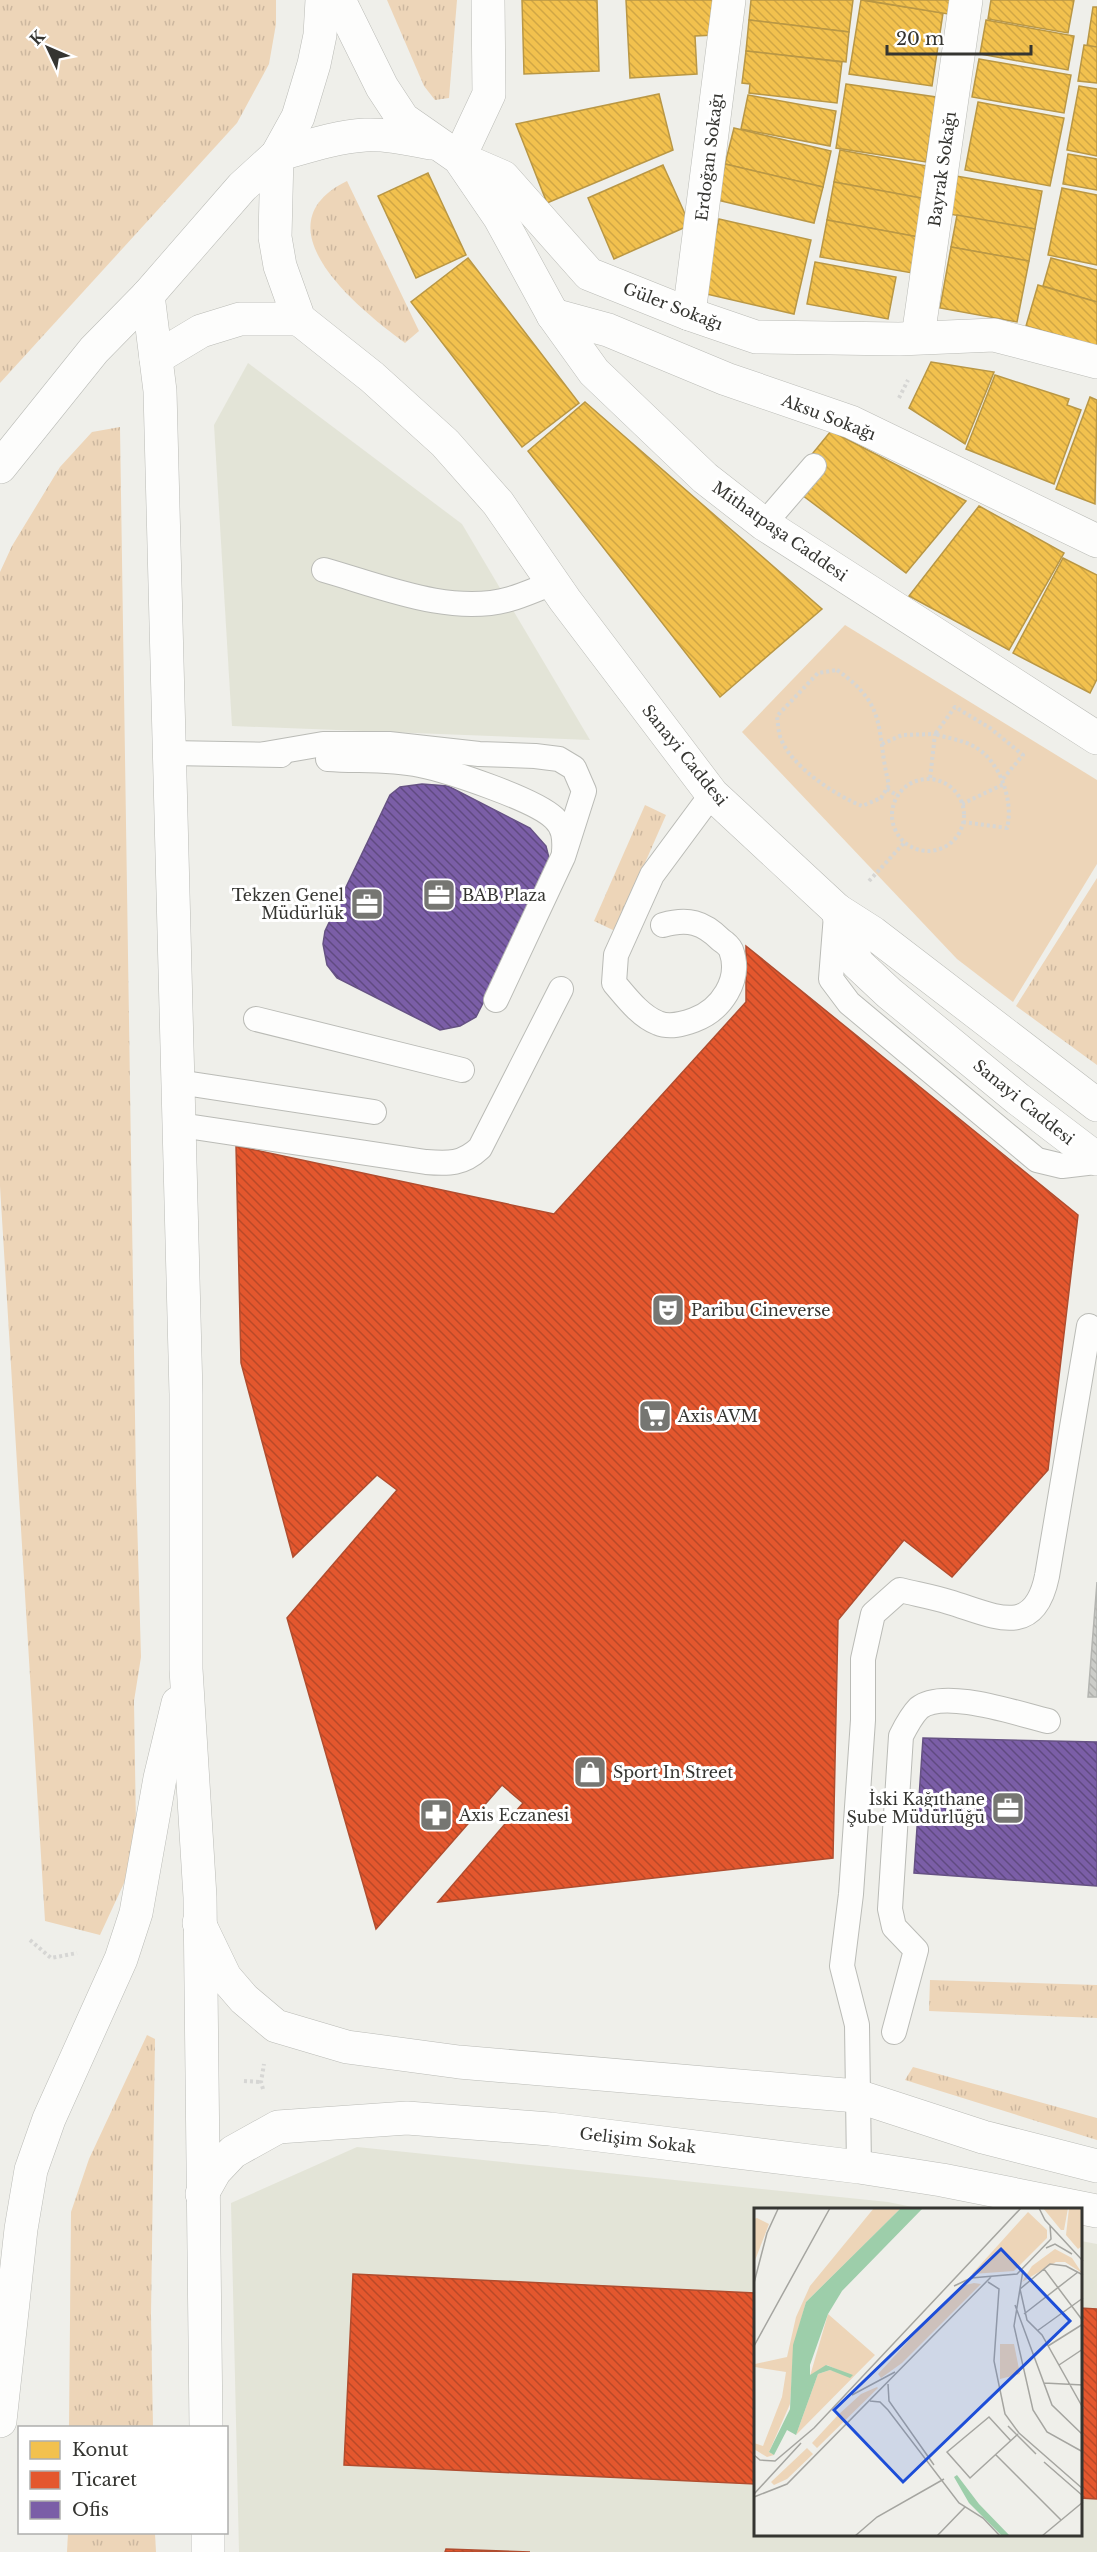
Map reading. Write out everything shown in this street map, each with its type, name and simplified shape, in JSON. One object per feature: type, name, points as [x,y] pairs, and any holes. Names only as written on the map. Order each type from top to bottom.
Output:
[{"type":"main road","points":[[0,467],[3,460],[94,350],[148,295],[242,187],[277,155],[298,117],[314,64],[320,35],[322,0]]},
{"type":"main road","name":"Mithatpaşa Caddesi","points":[[339,0],[382,87],[403,118],[448,152],[500,218],[553,315],[594,372],[705,478],[764,524],[1097,738]]},
{"type":"main road","points":[[277,155],[329,140],[365,135],[394,136],[448,152],[489,94],[488,0]]},
{"type":"main road","name":"Erdoğan Sokağı","points":[[689,314],[729,0]]},
{"type":"main road","name":"Bayrak Sokağı","points":[[909,338],[966,0]]},
{"type":"main road","name":"Güler Sokağı","points":[[448,152],[503,177],[589,274],[689,314],[756,337],[909,338],[994,335],[1097,362]]},
{"type":"main road","points":[[156,358],[201,331],[240,319],[299,319],[280,266],[275,237],[277,155]]},
{"type":"main road","points":[[148,295],[160,391],[170,753],[186,1394],[186,1669],[200,1897],[206,2426]]},
{"type":"main road","name":"Aksu Sokağı","points":[[553,315],[608,330],[726,379],[851,422],[1097,542]]},
{"type":"main road","name":"Sanayi Caddesi","points":[[299,319],[372,377],[445,443],[498,503],[553,583],[712,794],[837,910],[873,933],[1097,1105]]},
{"type":"main road","name":"Sanayi Caddesi","points":[[837,910],[857,963],[889,993],[1018,1099],[1097,1160]]},
{"type":"main road","points":[[0,2421],[21,2229],[31,2170],[49,2119],[121,1959],[136,1913],[160,1778],[186,1669]]},
{"type":"main road","points":[[199,1923],[225,1977],[252,2006],[276,2026],[347,2047],[459,2061],[857,2096],[983,2137],[1097,2166]]},
{"type":"main road","name":"Gelişim Sokak","points":[[202,2194],[215,2171],[233,2152],[278,2127],[407,2118],[550,2129],[859,2167],[942,2180],[1097,2211]]},
{"type":"main road","points":[[208,2534],[208,2552]]},
{"type":"lane","points":[[764,524],[814,466]]},
{"type":"lane","points":[[324,570],[446,603],[474,604],[508,600],[553,583]]},
{"type":"lane","points":[[265,754],[323,744],[389,744],[479,754],[559,759],[574,768],[584,791],[563,856],[496,1000]]},
{"type":"lane","points":[[170,753],[265,754],[419,765],[461,776],[538,808],[555,819],[565,838],[563,856]]},
{"type":"lane","points":[[538,808],[559,807],[571,797],[574,768]]},
{"type":"lane","points":[[663,925],[680,920],[708,926],[731,948],[733,971],[727,995],[710,1014],[679,1025],[658,1023],[633,1005],[614,983],[616,955],[652,875],[712,794]]},
{"type":"lane","points":[[180,1125],[426,1162],[467,1160],[480,1148],[561,989]]},
{"type":"lane","points":[[256,1019],[462,1070]]},
{"type":"lane","points":[[178,1082],[374,1112]]},
{"type":"lane","points":[[859,2167],[857,2025],[842,1966],[851,1894],[862,1720],[863,1659],[873,1614],[900,1590],[950,1602],[996,1618],[1017,1617],[1033,1610],[1043,1595],[1047,1576],[1089,1326]]},
{"type":"lane","points":[[894,2032],[916,1950],[894,1927],[890,1909],[901,1736],[909,1720],[920,1708],[937,1700],[968,1703],[1048,1721]]},
{"type":"path","points":[[881,437],[915,365],[894,361],[909,338]]},
{"type":"path","points":[[837,670],[851,680],[873,704],[879,719],[889,785],[887,789],[880,798],[862,806],[841,797],[789,753],[780,738],[777,716],[818,673],[837,670]]},
{"type":"path","points":[[930,779],[935,734],[955,707],[990,728],[1023,755],[1003,782],[962,804]]},
{"type":"path","points":[[882,744],[902,735],[935,734],[975,747],[1003,782],[1011,816],[1007,828],[963,822]]},
{"type":"path","points":[[930,779],[944,783],[954,790],[962,804],[963,822],[952,842],[941,848],[919,850],[899,837],[892,814],[898,796],[910,783],[930,779]]},
{"type":"path","points":[[887,789],[898,796]]},
{"type":"path","points":[[868,883],[905,842]]},
{"type":"path","points":[[30,1941],[51,1958],[79,1952]]},
{"type":"shaded area","points":[[248,363],[462,524],[590,740],[232,726],[214,425]]},
{"type":"shaded area","points":[[357,2147],[888,2202],[917,2208],[754,2208],[754,2537],[1082,2537],[1082,2241],[1097,2244],[1097,2552],[239,2552],[231,2203]]},
{"type":"green space","points":[[0,0],[276,0],[276,24],[269,64],[237,123],[0,383]]},
{"type":"green space","points":[[387,0],[457,0],[449,98],[435,100],[424,86]]},
{"type":"green space","points":[[347,181],[419,331],[405,343],[364,310],[343,289],[325,266],[313,243],[311,221],[321,200]]},
{"type":"green space","points":[[120,427],[136,1482],[141,1657],[134,1701],[136,1828],[125,1881],[100,1935],[45,1921],[0,1186],[0,572],[12,546],[60,467],[92,432]]},
{"type":"green space","points":[[845,625],[1097,780],[1097,864],[1013,1002],[957,959],[742,732]]},
{"type":"green space","points":[[645,805],[666,815],[615,931],[594,921]]},
{"type":"green space","points":[[1097,878],[1097,1065],[1016,1006]]},
{"type":"green space","points":[[930,1980],[1097,1985],[1097,2018],[929,2011]]},
{"type":"green space","points":[[147,2035],[155,2039],[151,2315],[153,2426],[69,2426],[71,2212],[89,2159]]},
{"type":"green space","points":[[913,2067],[1097,2118],[1097,2140],[905,2080]]},
{"type":"green space","points":[[68,2534],[155,2534],[156,2552],[67,2552]]},
{"type":"building: Konut","points":[[522,0],[597,0],[599,71],[524,74]]},
{"type":"building: Konut","points":[[626,0],[713,0],[715,35],[695,36],[697,74],[630,78]]},
{"type":"building: Konut","points":[[751,0],[853,0],[849,32],[749,20]]},
{"type":"building: Konut","points":[[861,0],[943,13],[932,86],[849,74]]},
{"type":"building: Konut","points":[[864,0],[956,0],[954,15]]},
{"type":"building: Konut","points":[[991,0],[1074,0],[1068,33],[988,19]]},
{"type":"building: Konut","points":[[1093,7],[1097,7],[1097,47],[1087,46]]},
{"type":"building: Konut","points":[[749,20],[849,32],[846,62],[746,51]]},
{"type":"building: Konut","points":[[986,20],[1074,36],[1068,70],[980,54]]},
{"type":"building: Konut","points":[[1084,45],[1097,47],[1097,83],[1078,81]]},
{"type":"building: Konut","points":[[746,51],[842,62],[837,103],[749,93],[750,84],[742,83]]},
{"type":"building: Konut","points":[[979,59],[1071,75],[1064,113],[972,97]]},
{"type":"building: Konut","points":[[846,84],[936,97],[926,162],[836,148]]},
{"type":"building: Konut","points":[[1079,86],[1097,89],[1097,156],[1067,150]]},
{"type":"building: Konut","points":[[659,94],[673,150],[547,203],[516,124]]},
{"type":"building: Konut","points":[[748,95],[836,111],[830,146],[741,129]]},
{"type":"building: Konut","points":[[978,102],[1064,118],[1050,186],[965,170]]},
{"type":"building: Konut","points":[[734,128],[831,151],[823,187],[725,164]]},
{"type":"building: Konut","points":[[840,150],[938,168],[932,200],[834,182]]},
{"type":"building: Konut","points":[[1068,154],[1097,159],[1097,190],[1063,184]]},
{"type":"building: Konut","points":[[725,164],[823,187],[814,223],[717,200]]},
{"type":"building: Konut","points":[[663,165],[690,225],[614,259],[588,198]]},
{"type":"building: Konut","points":[[428,173],[466,255],[416,278],[378,196]]},
{"type":"building: Konut","points":[[956,176],[1042,191],[1035,229],[949,214]]},
{"type":"building: Konut","points":[[834,182],[932,200],[924,238],[827,220]]},
{"type":"building: Konut","points":[[1062,188],[1097,195],[1097,265],[1048,255]]},
{"type":"building: Konut","points":[[957,215],[1035,229],[1029,261],[951,247]]},
{"type":"building: Konut","points":[[719,219],[811,240],[794,314],[702,293]]},
{"type":"building: Konut","points":[[827,220],[924,238],[918,274],[820,257]]},
{"type":"building: Konut","points":[[951,247],[1029,261],[1017,322],[940,308]]},
{"type":"building: Konut","points":[[468,258],[579,403],[522,447],[411,302]]},
{"type":"building: Konut","points":[[1051,258],[1097,270],[1097,302],[1043,286]]},
{"type":"building: Konut","points":[[815,262],[896,277],[888,319],[807,304]]},
{"type":"building: Konut","points":[[1038,285],[1097,302],[1097,346],[1026,326]]},
{"type":"building: Konut","points":[[931,362],[994,372],[965,444],[909,408]]},
{"type":"building: Konut","points":[[995,375],[1069,399],[1067,405],[1081,410],[1054,484],[966,449]]},
{"type":"building: Konut","points":[[1090,397],[1097,400],[1095,504],[1056,489]]},
{"type":"building: Konut","points":[[585,402],[822,609],[720,697],[528,451]]},
{"type":"building: Konut","points":[[831,431],[966,501],[906,573],[798,492],[808,459]]},
{"type":"building: Konut","points":[[979,506],[1064,553],[1009,650],[909,596]]},
{"type":"building: Konut","points":[[1063,558],[1097,575],[1097,679],[1090,693],[1013,653]]},
{"type":"building: Ticaret","name":"Axis AVM","points":[[746,946],[1078,1215],[1048,1470],[952,1577],[904,1540],[838,1620],[833,1858],[438,1902],[523,1803],[502,1785],[376,1929],[287,1618],[397,1490],[377,1475],[293,1557],[241,1363],[236,1146],[554,1214],[746,1002]]},
{"type":"building: Ticaret","points":[[353,2274],[754,2293],[754,2484],[344,2465]]},
{"type":"building: Ticaret","points":[[1082,2308],[1097,2309],[1097,2499],[1082,2498]]},
{"type":"building: Ticaret","points":[[446,2549],[530,2552],[445,2552]]},
{"type":"building: Ofis","name":"BAB Plaza","points":[[422,784],[448,786],[530,828],[546,846],[550,862],[531,908],[476,1017],[460,1026],[440,1030],[337,978],[327,965],[323,944],[325,931],[390,795],[400,787]]},
{"type":"building: Ofis","name":"İski Kağıthane Şube Müdürlüğü","points":[[923,1738],[1097,1742],[1097,1886],[914,1873]]},
{"type":"building: Diğer","points":[[1097,1582],[1097,1697],[1088,1697]]},
{"type":"place","name":"BAB Plaza","points":[[439,895]]},
{"type":"place","name":"Tekzen Genel Müdürlük","points":[[367,904]]},
{"type":"place","name":"Paribu Cineverse","points":[[668,1310]]},
{"type":"place","name":"Axis AVM","points":[[655,1416]]},
{"type":"place","name":"Sport In Street","points":[[590,1772]]},
{"type":"place","name":"İski Kağıthane Şube Müdürlüğü","points":[[1008,1808]]},
{"type":"place","name":"Axis Eczanesi","points":[[436,1815]]}]
